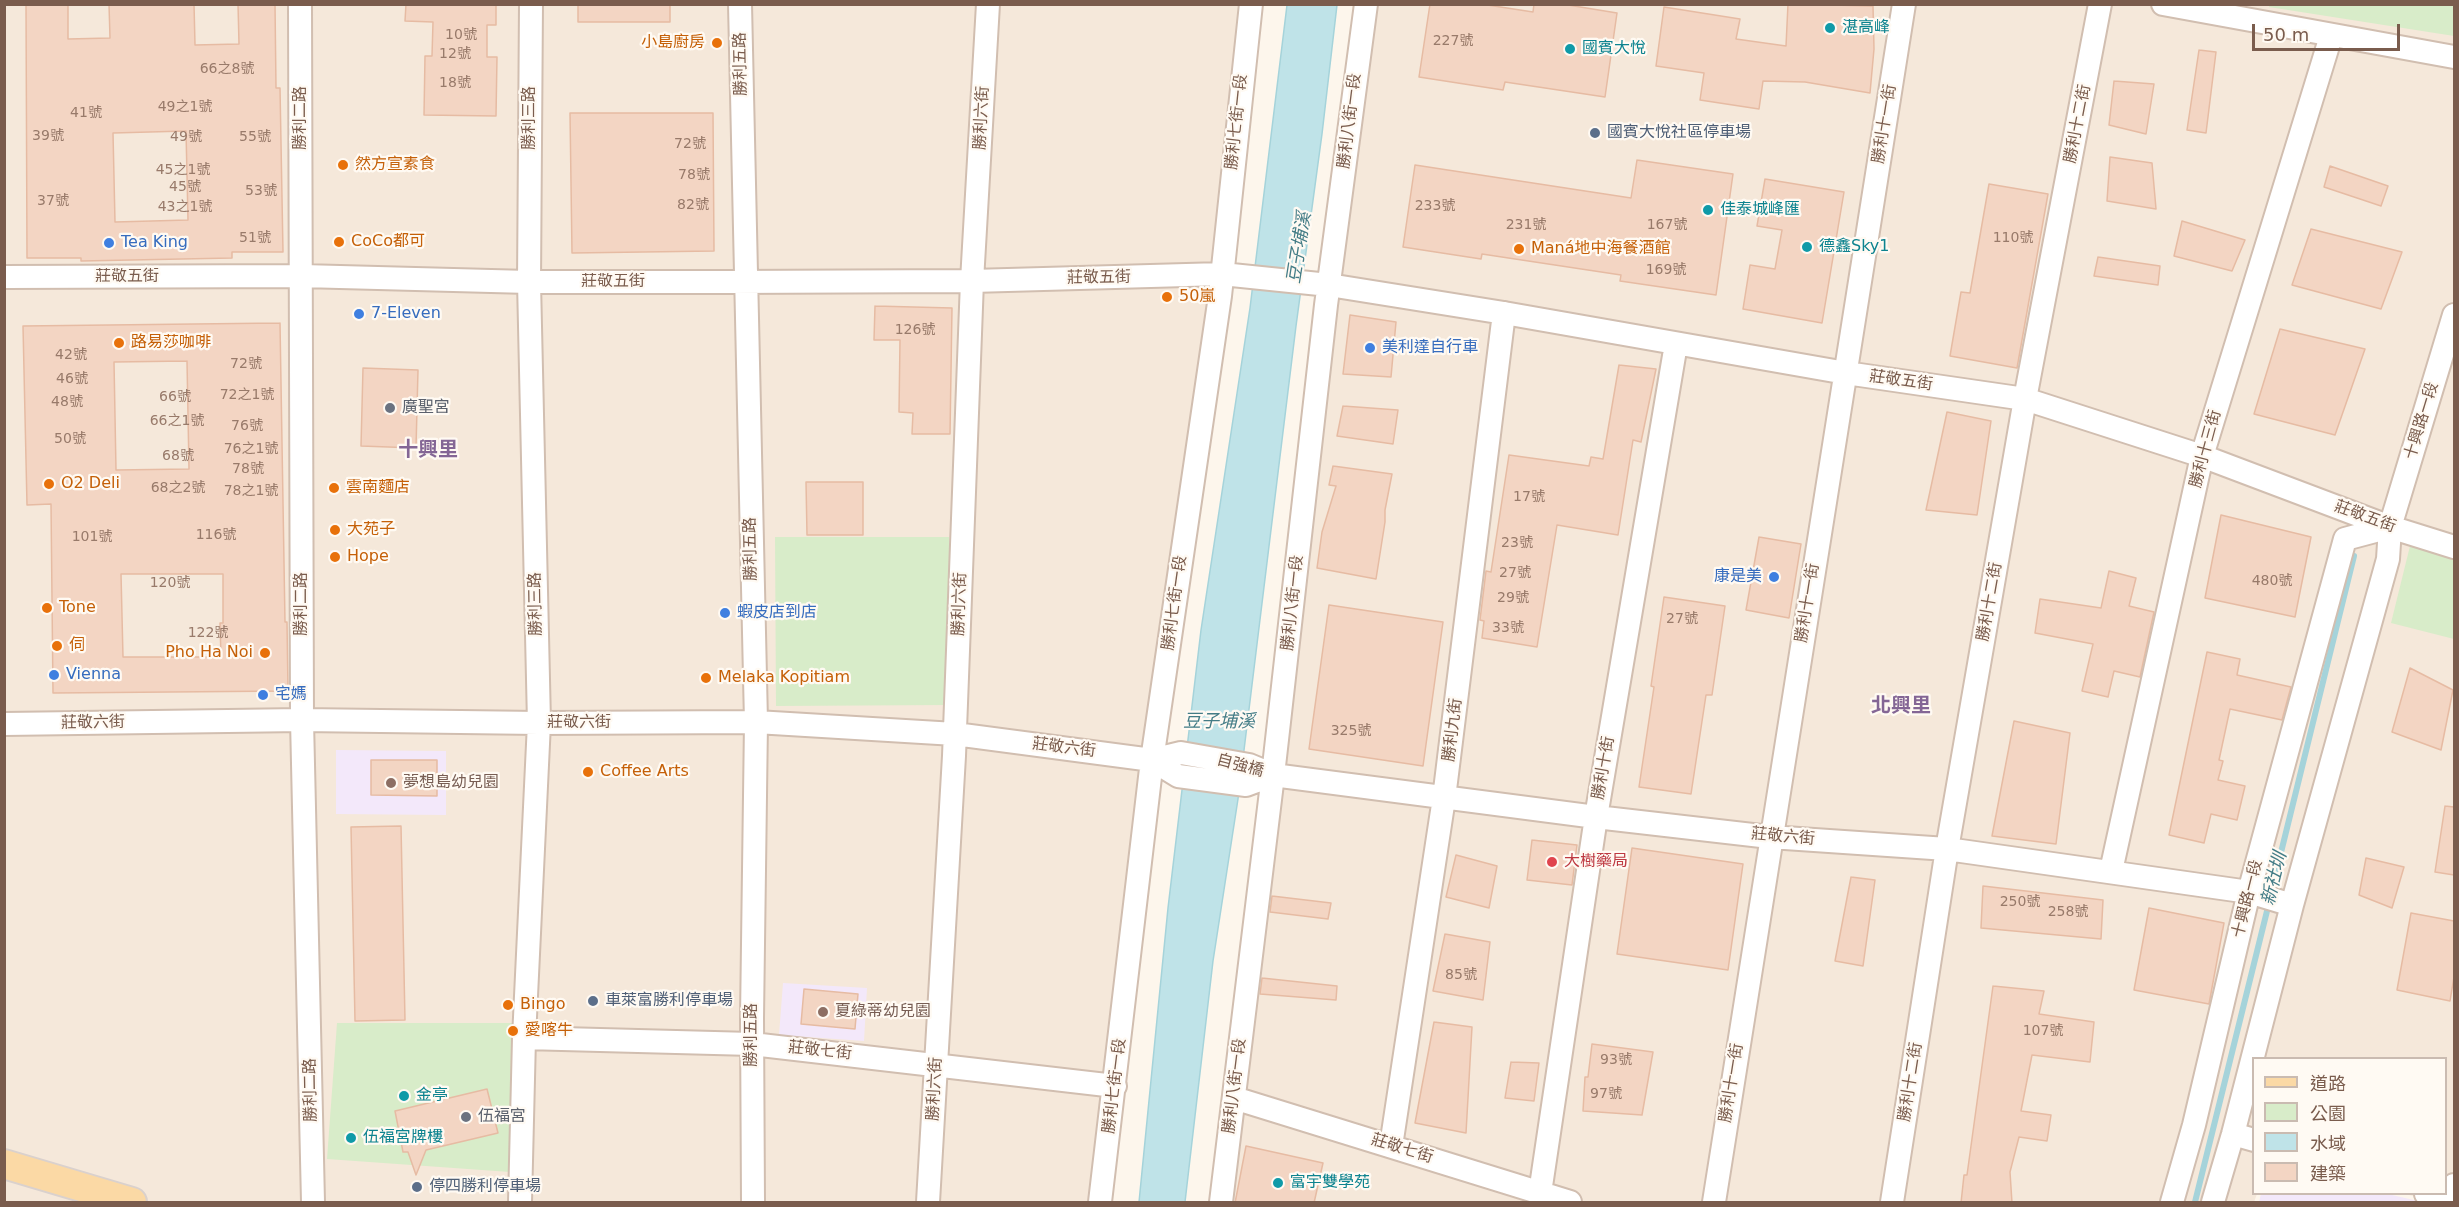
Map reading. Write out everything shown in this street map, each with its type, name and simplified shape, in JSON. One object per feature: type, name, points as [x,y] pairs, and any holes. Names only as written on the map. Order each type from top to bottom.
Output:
[{"type":"main road","points":[[4,1164],[132,1203]]},
{"type":"street","name":"勝利二路","points":[[300,4],[302,720],[315,1192],[313,1203]]},
{"type":"street","name":"勝利三路","points":[[520,1203],[524,1038],[539,723],[529,282],[531,4]]},
{"type":"street","name":"勝利五路","points":[[740,4],[756,722],[752,1044],[753,1203]]},
{"type":"street","name":"勝利六街","points":[[928,1203],[955,734],[972,281],[988,4]]},
{"type":"street","name":"勝利七街一段","points":[[1100,1203],[1152,760],[1222,274],[1251,4]]},
{"type":"street","name":"勝利八街一段","points":[[1221,1203],[1274,775],[1329,285],[1366,4]]},
{"type":"street","name":"勝利十一街","points":[[1714,1203],[1770,837],[1904,4]]},
{"type":"street","name":"勝利十二街","points":[[1892,1203],[1947,849],[2025,399],[2100,4]]},
{"type":"street","points":[[2163,4],[2454,57]]},
{"type":"street","name":"勝利十三街","points":[[2111,871],[2202,456],[2331,36]]},
{"type":"street","name":"莊敬五街","points":[[4,277],[302,276],[529,282],[745,282],[972,281],[1222,274],[1329,285],[1504,313],[1846,374],[2025,399],[2202,456],[2390,527],[2454,547]]},
{"type":"street","name":"勝利九街","points":[[1391,1146],[1444,798],[1504,313]]},
{"type":"street","name":"十興路一段","points":[[2260,1057],[2292,904],[2388,560],[2390,527],[2454,315]]},
{"type":"street","name":"勝利十街","points":[[1540,1193],[1596,817],[1676,344]]},
{"type":"street","name":"十興路一段","points":[[2172,1203],[2194,1125],[2249,892],[2345,539],[2390,527]]},
{"type":"street","name":"莊敬六街","points":[[4,724],[302,720],[539,723],[756,722],[955,734],[1152,760]]},
{"type":"street","name":"自強橋","points":[[1152,760],[1181,753],[1248,775]]},
{"type":"street","name":"自強橋","points":[[1152,760],[1178,776],[1274,775]]},
{"type":"street","name":"莊敬六街","points":[[1274,775],[1770,837],[1947,849],[2249,892],[2292,904]]},
{"type":"street","name":"莊敬七街","points":[[524,1038],[752,1044],[1115,1086]]},
{"type":"street","name":"十興路一段","points":[[2213,1203],[2243,1137],[2252,1094]]},
{"type":"street","name":"莊敬七街","points":[[1234,1098],[1570,1203]]},
{"type":"street","points":[[2429,1195],[2446,1200],[2454,1185]]},
{"type":"shaded area","points":[[5,5],[1254,5],[1092,1202],[5,1202]]},
{"type":"shaded area","points":[[1367,5],[2454,5],[2454,1202],[2438,1202],[2409,1195],[2447,1195],[2447,1057],[2252,1057],[2252,1195],[2257,1195],[2254,1202],[1223,1202]]},
{"type":"shaded area","name":"夢想島幼兒園","points":[[336,750],[446,751],[446,815],[336,814]]},
{"type":"shaded area","name":"夏綠蒂幼兒園","points":[[783,983],[867,988],[864,1041],[779,1035]]},
{"type":"shaded area","points":[[2261,1195],[2392,1195],[2422,1202],[2259,1202]]},
{"type":"green space","points":[[2270,4],[2454,5],[2454,36],[2269,7]]},
{"type":"green space","points":[[775,537],[949,537],[950,705],[776,706]]},
{"type":"green space","points":[[2410,546],[2454,558],[2454,639],[2391,623]]},
{"type":"green space","points":[[337,1023],[520,1023],[510,1172],[327,1159]]},
{"type":"water","name":"豆子埔溪","points":[[1287,5],[1337,5],[1322,134],[1238,799],[1213,961],[1185,1202],[1139,1202],[1168,908],[1201,630],[1250,308]]},
{"type":"building","points":[[26,4],[68,4],[68,39],[110,38],[109,4],[194,4],[195,45],[239,44],[238,4],[275,4],[276,88],[280,88],[283,252],[232,252],[232,258],[81,261],[81,258],[27,258]],"holes":[[[186,131],[188,220],[115,222],[113,133]]]},
{"type":"building","points":[[406,4],[496,4],[496,25],[487,25],[487,57],[497,57],[496,116],[424,115],[425,56],[432,56],[433,22],[405,21]]},
{"type":"building","points":[[578,4],[670,4],[670,22],[578,22]]},
{"type":"building","points":[[1430,4],[1481,4],[1533,12],[1534,4],[1562,4],[1617,13],[1605,97],[1505,82],[1503,90],[1419,77]]},
{"type":"building","points":[[1788,4],[1873,6],[1874,49],[1870,93],[1805,82],[1763,81],[1759,109],[1700,100],[1704,73],[1656,66],[1664,7],[1740,19],[1736,39],[1786,46]]},
{"type":"building","points":[[2199,50],[2216,52],[2206,133],[2187,130]]},
{"type":"building","points":[[2114,81],[2154,84],[2146,134],[2109,125]]},
{"type":"building","points":[[570,113],[713,113],[714,251],[572,253]]},
{"type":"building","points":[[2110,157],[2152,163],[2156,209],[2107,201]]},
{"type":"building","points":[[1637,160],[1733,174],[1716,295],[1620,281],[1621,275],[1482,254],[1481,259],[1403,247],[1415,165],[1631,198]]},
{"type":"building","points":[[2330,166],[2388,186],[2381,206],[2324,187]]},
{"type":"building","name":"德鑫Sky1","points":[[1765,179],[1844,192],[1822,323],[1743,309],[1750,265],[1775,269],[1782,230],[1757,226]]},
{"type":"building","points":[[1989,184],[2048,194],[2017,368],[1950,356],[1961,292],[1970,293]]},
{"type":"building","points":[[2182,221],[2245,240],[2232,271],[2174,256]]},
{"type":"building","points":[[2311,229],[2402,252],[2381,309],[2292,285]]},
{"type":"building","points":[[2098,257],[2160,266],[2158,285],[2094,276]]},
{"type":"building","points":[[875,306],[952,308],[950,434],[912,434],[913,413],[899,412],[900,340],[874,340]]},
{"type":"building","name":"美利達自行車","points":[[1350,315],[1396,322],[1391,377],[1343,374]]},
{"type":"building","points":[[280,323],[288,691],[53,693],[51,504],[27,505],[23,326]],"holes":[[[187,361],[189,469],[116,470],[114,362]],[[121,574],[223,574],[223,623],[220,623],[221,657],[123,657]]]},
{"type":"building","points":[[2280,329],[2365,349],[2335,435],[2254,414]]},
{"type":"building","points":[[1619,365],[1656,369],[1641,442],[1633,440],[1618,535],[1557,525],[1537,647],[1482,638],[1484,621],[1480,620],[1486,571],[1491,572],[1509,455],[1589,466],[1591,457],[1603,459]]},
{"type":"building","name":"廣聖宮","points":[[363,368],[418,370],[416,448],[361,446]]},
{"type":"building","points":[[1343,406],[1398,410],[1393,444],[1337,436]]},
{"type":"building","points":[[1947,412],[1991,421],[1977,515],[1926,510]]},
{"type":"building","points":[[1333,466],[1392,474],[1376,579],[1317,568],[1322,532],[1336,486],[1329,485]]},
{"type":"building","points":[[806,482],[863,482],[863,535],[807,535]]},
{"type":"building","points":[[2221,515],[2311,537],[2295,617],[2205,598]]},
{"type":"building","name":"康是美","points":[[1759,537],[1801,544],[1789,618],[1746,610]]},
{"type":"building","points":[[2109,571],[2136,578],[2129,606],[2154,612],[2140,677],[2114,671],[2108,697],[2082,691],[2093,644],[2035,633],[2040,599],[2101,608]]},
{"type":"building","points":[[1664,597],[1725,606],[1712,695],[1706,695],[1691,794],[1639,787],[1654,687],[1651,686]]},
{"type":"building","points":[[1329,605],[1443,622],[1423,766],[1309,749]]},
{"type":"building","points":[[2207,652],[2240,659],[2237,675],[2291,687],[2282,720],[2230,709],[2219,760],[2223,761],[2218,780],[2245,786],[2237,820],[2211,814],[2204,843],[2169,835]]},
{"type":"building","points":[[2410,668],[2453,690],[2441,750],[2392,732]]},
{"type":"building","points":[[2014,721],[2070,733],[2056,844],[1992,836]]},
{"type":"building","points":[[371,760],[437,760],[437,796],[371,795]]},
{"type":"building","points":[[2445,806],[2454,807],[2454,875],[2435,872]]},
{"type":"building","points":[[401,826],[405,1020],[355,1021],[351,827]]},
{"type":"building","name":"大樹藥局","points":[[1532,840],[1577,845],[1572,885],[1527,880]]},
{"type":"building","points":[[1632,848],[1743,864],[1728,970],[1617,954]]},
{"type":"building","points":[[1456,855],[1497,866],[1489,908],[1446,897]]},
{"type":"building","points":[[2366,858],[2404,867],[2392,908],[2359,895]]},
{"type":"building","points":[[1851,877],[1875,880],[1863,966],[1835,961]]},
{"type":"building","points":[[1983,886],[2103,900],[2101,939],[1981,928]]},
{"type":"building","points":[[1272,896],[1331,903],[1328,919],[1270,912]]},
{"type":"building","points":[[2149,908],[2224,923],[2209,1004],[2134,990]]},
{"type":"building","points":[[2411,913],[2454,921],[2454,977],[2450,1001],[2397,990]]},
{"type":"building","points":[[1445,934],[1490,942],[1483,1000],[1433,991]]},
{"type":"building","points":[[1262,978],[1337,986],[1336,1000],[1260,994]]},
{"type":"building","points":[[1993,986],[2044,991],[2039,1014],[2094,1022],[2090,1062],[2032,1055],[2021,1111],[2051,1115],[2047,1141],[2019,1137],[2010,1172],[2012,1203],[1961,1203],[1964,1175],[1967,1175]]},
{"type":"building","points":[[804,989],[858,994],[855,1029],[801,1024]]},
{"type":"building","points":[[1434,1022],[1472,1027],[1466,1133],[1415,1123]]},
{"type":"building","points":[[1592,1044],[1653,1052],[1642,1115],[1583,1111],[1585,1077],[1588,1077]]},
{"type":"building","points":[[1511,1062],[1539,1063],[1534,1101],[1505,1098]]},
{"type":"building","points":[[487,1089],[498,1133],[426,1150],[416,1175],[408,1152],[403,1152],[395,1111]]},
{"type":"building","name":"富宇雙學苑","points":[[1246,1146],[1323,1163],[1314,1203],[1235,1203]]},
{"type":"waterway","name":"新社圳","points":[[2271,893],[2354,556]]},
{"type":"waterway","name":"新社圳","points":[[2195,1202],[2269,903]]},
{"type":"place","name":"湛高峰","points":[[1830,28]]},
{"type":"place","name":"小島廚房","points":[[717,43]]},
{"type":"place","name":"國賓大悅","points":[[1570,49]]},
{"type":"place","name":"國賓大悅社區停車場","points":[[1595,133]]},
{"type":"place","name":"然方宣素食","points":[[343,165]]},
{"type":"place","name":"佳泰城峰匯","points":[[1708,210]]},
{"type":"place","name":"CoCo都可","points":[[339,242]]},
{"type":"place","name":"Tea King","points":[[109,243]]},
{"type":"place","name":"德鑫Sky1","points":[[1807,247]]},
{"type":"place","name":"Maná地中海餐酒館","points":[[1519,249]]},
{"type":"place","name":"50嵐","points":[[1167,297]]},
{"type":"place","name":"7-Eleven","points":[[359,314]]},
{"type":"place","name":"路易莎咖啡","points":[[119,343]]},
{"type":"place","name":"美利達自行車","points":[[1370,348]]},
{"type":"place","name":"廣聖宮","points":[[390,408]]},
{"type":"place","name":"O2 Deli","points":[[49,484]]},
{"type":"place","name":"雲南麵店","points":[[334,488]]},
{"type":"place","name":"大苑子","points":[[335,530]]},
{"type":"place","name":"Hope","points":[[335,557]]},
{"type":"place","name":"康是美","points":[[1774,577]]},
{"type":"place","name":"Tone","points":[[47,608]]},
{"type":"place","name":"蝦皮店到店","points":[[725,613]]},
{"type":"place","name":"伺","points":[[57,646]]},
{"type":"place","name":"Pho Ha Noi","points":[[265,653]]},
{"type":"place","name":"Vienna","points":[[54,675]]},
{"type":"place","name":"Melaka Kopitiam","points":[[706,678]]},
{"type":"place","name":"宅媽","points":[[263,695]]},
{"type":"place","name":"Coffee Arts","points":[[588,772]]},
{"type":"place","name":"夢想島幼兒園","points":[[391,783]]},
{"type":"place","name":"大樹藥局","points":[[1552,862]]},
{"type":"place","name":"車萊富勝利停車場","points":[[593,1001]]},
{"type":"place","name":"Bingo","points":[[508,1005]]},
{"type":"place","name":"夏綠蒂幼兒園","points":[[823,1012]]},
{"type":"place","name":"愛喀牛","points":[[513,1031]]},
{"type":"place","name":"金亭","points":[[404,1096]]},
{"type":"place","name":"伍福宮","points":[[466,1117]]},
{"type":"place","name":"伍福宮牌樓","points":[[351,1138]]},
{"type":"place","name":"富宇雙學苑","points":[[1278,1183]]},
{"type":"place","name":"停四勝利停車場","points":[[417,1187]]},
{"type":"district","name":"十興里","points":[[428,451]]},
{"type":"district","name":"北興里","points":[[1901,707]]}]
